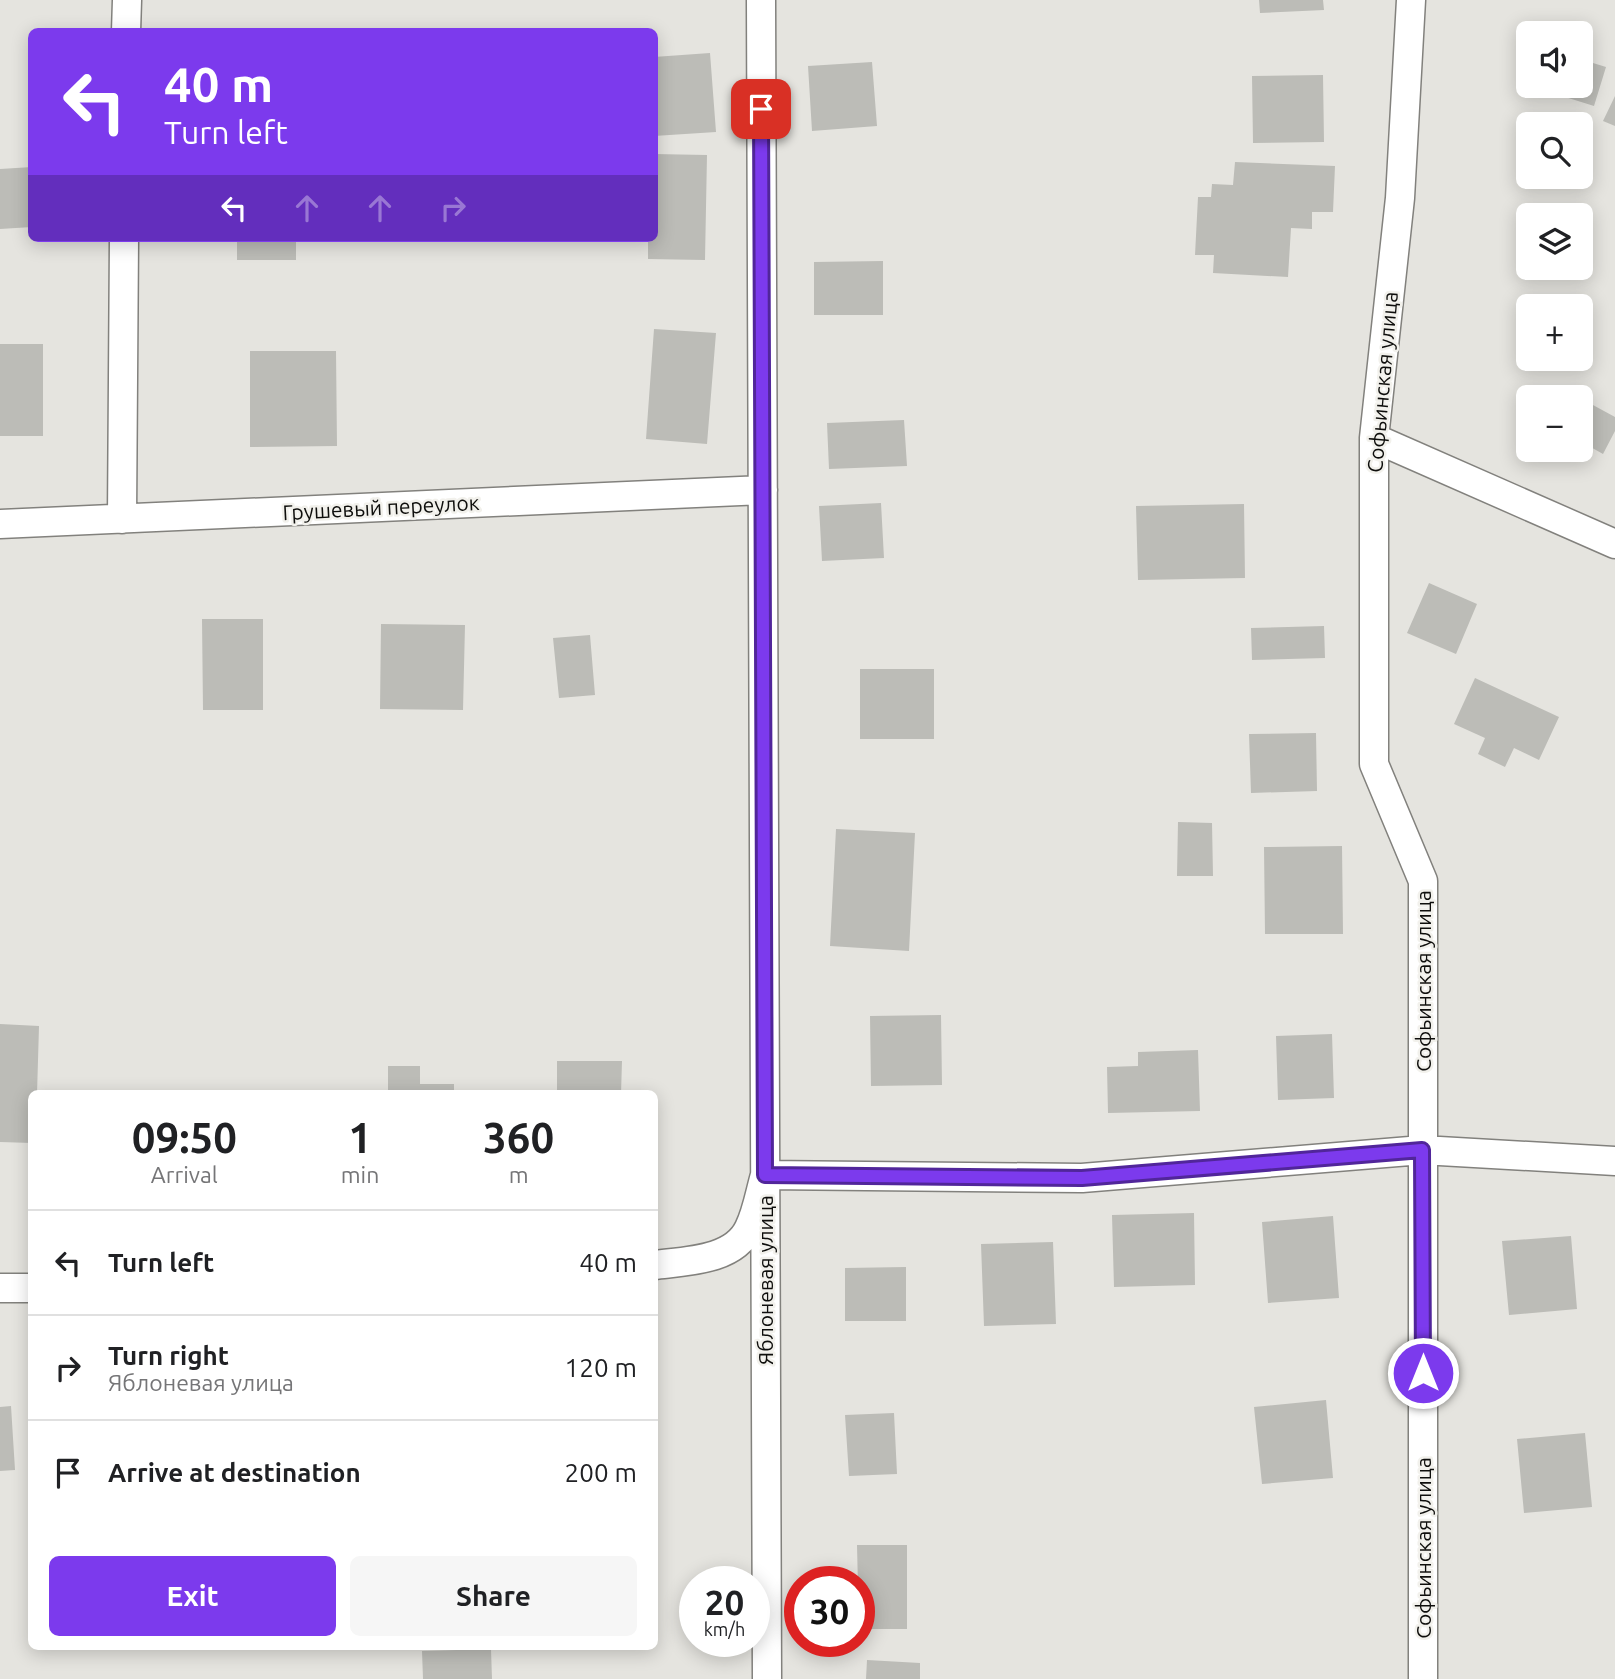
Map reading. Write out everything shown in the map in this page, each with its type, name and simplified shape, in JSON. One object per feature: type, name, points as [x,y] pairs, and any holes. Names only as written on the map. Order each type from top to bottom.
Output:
[{"type":"street","points":[[126,28],[127,0]]},
{"type":"street","name":"Яблоневая улица","points":[[761,0],[767,1679]]},
{"type":"street","name":"Софьинская улица","points":[[1411,0],[1408,94],[1400,198],[1374,438],[1374,764],[1423,881],[1423,1679]]},
{"type":"street","points":[[122,519],[124,242]]},
{"type":"street","points":[[1374,438],[1615,544]]},
{"type":"street","name":"Грушевый переулок","points":[[0,524],[763,490]]},
{"type":"street","points":[[658,1264],[701,1259],[728,1250],[748,1231],[765,1175],[1082,1178],[1422,1150],[1615,1161]]},
{"type":"street","points":[[0,1288],[28,1288]]},
{"type":"building","points":[[1259,0],[1323,0],[1324,10],[1260,13]]},
{"type":"building","points":[[710,53],[716,132],[658,136],[658,57]]},
{"type":"building","points":[[872,62],[877,126],[812,131],[808,66]]},
{"type":"building","points":[[1593,63],[1606,67],[1594,106],[1568,98],[1593,98]]},
{"type":"building","points":[[1323,75],[1324,142],[1253,143],[1252,76]]},
{"type":"building","points":[[1615,96],[1615,126],[1603,121]]},
{"type":"building","points":[[658,154],[707,155],[705,260],[648,259],[648,242],[658,242]]},
{"type":"building","points":[[1235,162],[1335,166],[1333,212],[1312,212],[1312,229],[1291,228],[1288,277],[1213,273],[1214,255],[1195,255],[1198,197],[1211,197],[1212,184],[1233,185]]},
{"type":"building","points":[[28,167],[28,227],[0,229],[0,169]]},
{"type":"building","points":[[237,242],[296,242],[296,260],[237,260]]},
{"type":"building","points":[[883,261],[883,315],[814,315],[814,262]]},
{"type":"building","points":[[654,329],[716,333],[707,444],[646,439]]},
{"type":"building","points":[[0,344],[43,344],[43,436],[0,436]]},
{"type":"building","points":[[250,351],[336,351],[337,446],[250,447]]},
{"type":"building","points":[[1593,405],[1615,417],[1615,431],[1603,454],[1593,448]]},
{"type":"building","points":[[904,420],[907,466],[829,469],[827,423]]},
{"type":"building","points":[[881,503],[884,558],[822,561],[819,506]]},
{"type":"building","points":[[1244,504],[1245,578],[1138,580],[1136,506]]},
{"type":"building","points":[[1429,583],[1477,604],[1456,654],[1407,633]]},
{"type":"building","points":[[202,619],[263,619],[263,710],[203,710]]},
{"type":"building","points":[[381,624],[465,625],[463,710],[380,709]]},
{"type":"building","points":[[1324,626],[1325,658],[1252,660],[1251,628]]},
{"type":"building","points":[[590,635],[595,695],[559,698],[553,638]]},
{"type":"building","points":[[860,669],[934,669],[934,739],[860,739]]},
{"type":"building","points":[[1475,678],[1559,717],[1539,760],[1514,748],[1505,767],[1478,754],[1485,738],[1454,724]]},
{"type":"building","points":[[1316,733],[1317,791],[1251,793],[1249,734]]},
{"type":"building","points":[[1178,822],[1212,823],[1213,876],[1177,876]]},
{"type":"building","points":[[836,829],[915,833],[909,951],[830,946]]},
{"type":"building","points":[[1342,846],[1343,934],[1265,934],[1264,847]]},
{"type":"building","points":[[941,1015],[942,1085],[871,1086],[870,1016]]},
{"type":"building","points":[[0,1024],[39,1026],[37,1090],[28,1090],[28,1143],[0,1142]]},
{"type":"building","points":[[1332,1034],[1334,1098],[1278,1100],[1276,1036]]},
{"type":"building","points":[[1198,1050],[1200,1111],[1108,1113],[1107,1067],[1138,1066],[1138,1052]]},
{"type":"building","points":[[557,1061],[622,1061],[621,1090],[557,1090]]},
{"type":"building","points":[[388,1066],[420,1066],[420,1084],[454,1084],[454,1090],[388,1090]]},
{"type":"building","points":[[1194,1213],[1195,1285],[1114,1287],[1112,1215]]},
{"type":"building","points":[[1333,1216],[1339,1298],[1268,1303],[1262,1222]]},
{"type":"building","points":[[1571,1236],[1577,1309],[1509,1315],[1502,1241]]},
{"type":"building","points":[[1053,1242],[1056,1324],[984,1326],[981,1244]]},
{"type":"building","points":[[906,1267],[906,1321],[845,1321],[845,1268]]},
{"type":"building","points":[[1326,1400],[1333,1478],[1262,1484],[1254,1407]]},
{"type":"building","points":[[11,1406],[15,1470],[0,1471],[0,1407]]},
{"type":"building","points":[[894,1413],[897,1474],[849,1476],[845,1415]]},
{"type":"building","points":[[1585,1433],[1592,1507],[1524,1513],[1517,1439]]},
{"type":"building","points":[[857,1545],[907,1545],[907,1629],[875,1629],[875,1566],[858,1566]]},
{"type":"building","points":[[491,1650],[492,1679],[423,1679],[422,1651]]},
{"type":"building","points":[[867,1660],[920,1663],[920,1679],[866,1679]]},
{"type":"route","points":[[761,109],[765,1175],[1082,1178],[1422,1150],[1423,1373]]}]
